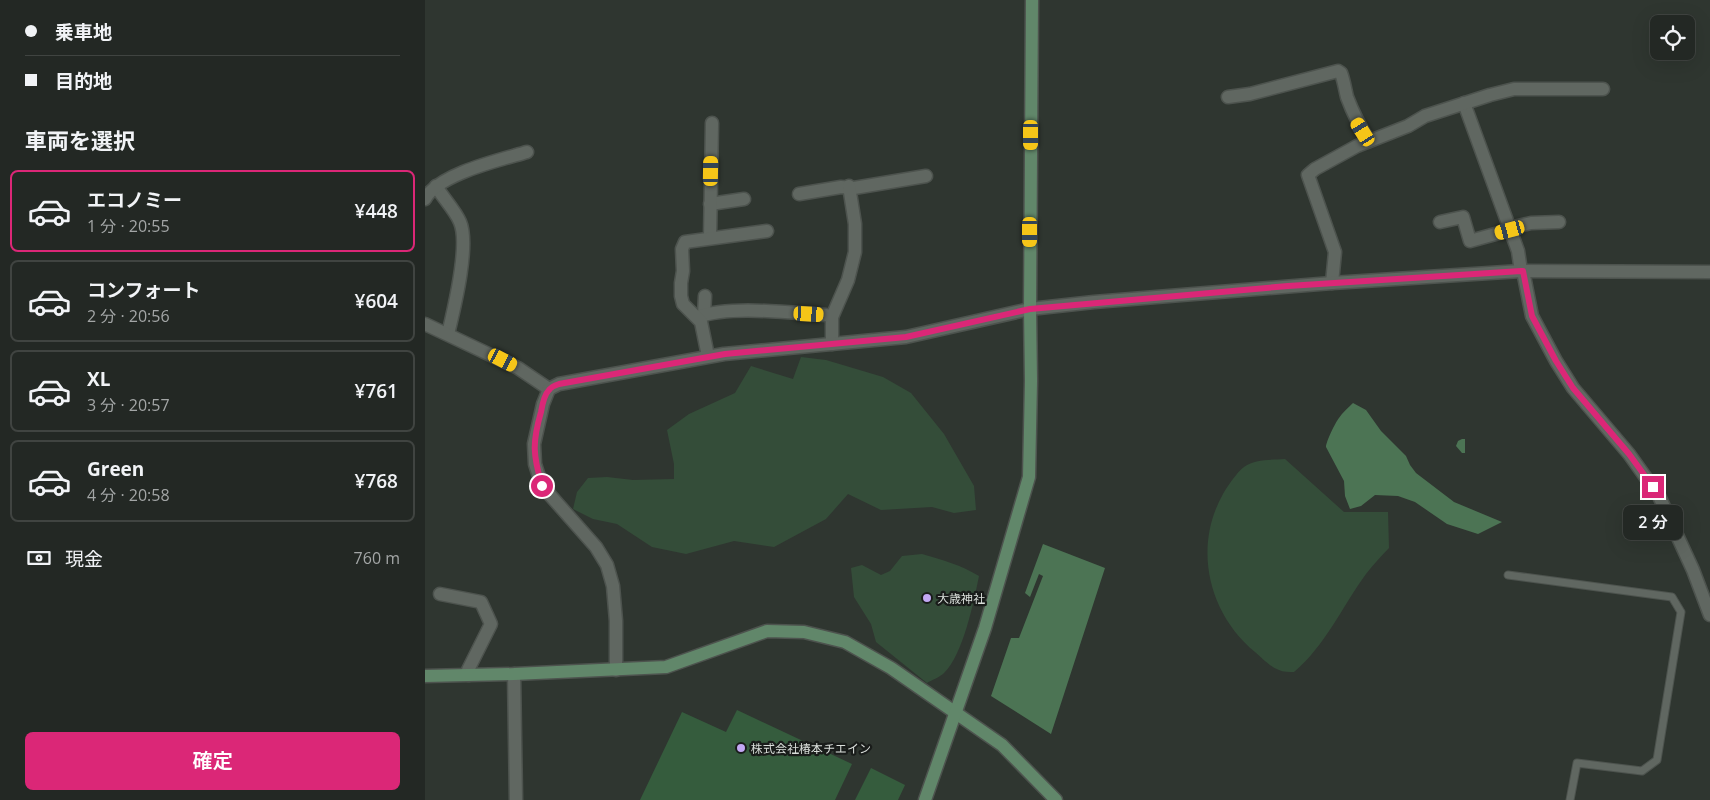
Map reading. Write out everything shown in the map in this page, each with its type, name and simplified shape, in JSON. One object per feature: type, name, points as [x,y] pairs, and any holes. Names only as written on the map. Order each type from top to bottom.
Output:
[{"type":"street","points":[[925,800],[957,714],[985,628],[1029,477],[1032,0]]},
{"type":"street","points":[[1228,97],[1250,94],[1338,71],[1343,78],[1346,94],[1353,113],[1369,141]]},
{"type":"street","points":[[1332,283],[1335,252],[1308,175],[1315,169],[1369,141],[1408,126],[1425,116],[1514,89],[1603,89]]},
{"type":"street","points":[[1464,103],[1518,251],[1532,316],[1573,388],[1629,454],[1659,496],[1693,570],[1710,615]]},
{"type":"street","points":[[710,238],[712,123]]},
{"type":"street","points":[[448,334],[461,265],[464,237],[460,222],[429,191],[440,182],[483,165],[527,152]]},
{"type":"street","points":[[799,194],[849,186],[854,188],[926,176]]},
{"type":"street","points":[[832,344],[832,317],[848,280],[855,252],[855,224],[849,186]]},
{"type":"street","points":[[710,204],[743,199]]},
{"type":"street","points":[[1440,222],[1463,217],[1470,241],[1531,223],[1559,222]]},
{"type":"street","points":[[767,231],[685,242],[682,249],[683,271],[681,283],[683,304],[689,311],[701,316],[749,311],[826,315],[832,317]]},
{"type":"street","points":[[616,670],[616,621],[613,586],[607,564],[596,547],[542,486],[535,464],[533,444],[543,404],[549,390],[559,384],[709,356],[906,337],[1030,309],[1094,302],[1332,283],[1522,271],[1710,272]]},
{"type":"street","points":[[705,296],[701,322],[709,356]]},
{"type":"street","points":[[425,324],[518,368],[549,390]]},
{"type":"street","points":[[439,594],[481,602],[491,624],[468,670],[469,675]]},
{"type":"street","points":[[425,676],[667,667],[767,631],[803,632],[845,642],[891,668],[1002,745],[1056,800]]},
{"type":"street","points":[[514,674],[516,800]]},
{"type":"lane","points":[[1508,575],[1672,597],[1681,612],[1657,760],[1642,771],[1577,763],[1570,800]]},
{"type":"shaded area","points":[[801,357],[826,360],[883,377],[911,393],[944,434],[974,486],[976,510],[954,513],[932,507],[881,510],[848,494],[826,519],[774,547],[734,541],[686,554],[652,547],[617,524],[593,519],[573,509],[577,492],[588,478],[674,479],[674,464],[667,430],[689,414],[735,393],[751,366],[793,379]]},
{"type":"shaded area","points":[[1353,403],[1366,410],[1381,431],[1406,456],[1416,473],[1454,502],[1502,522],[1478,534],[1447,524],[1415,502],[1398,496],[1375,495],[1361,506],[1350,509],[1345,496],[1344,481],[1326,447],[1337,420]]},
{"type":"shaded area","points":[[1465,439],[1465,453],[1462,453],[1456,446],[1458,441]]},
{"type":"shaded area","points":[[1285,459],[1344,512],[1388,512],[1389,548],[1366,574],[1333,626],[1315,650],[1294,672],[1282,671],[1272,667],[1239,636],[1226,618],[1216,599],[1210,578],[1208,557],[1209,536],[1214,514],[1223,494],[1235,476],[1248,464],[1263,460]]},
{"type":"shaded area","points":[[1043,544],[1105,568],[1051,734],[991,696],[1011,638],[1019,638],[1043,576],[1039,574],[1030,597],[1025,593]]},
{"type":"shaded area","points":[[922,554],[959,566],[979,576],[967,627],[957,654],[944,673],[927,683],[876,642],[871,624],[854,597],[851,568],[862,565],[881,575],[890,571],[902,556]]},
{"type":"building","name":"株式会社椿本チエイン","points":[[737,710],[852,764],[835,800],[640,800],[682,712],[726,732]]},
{"type":"building","points":[[871,768],[905,785],[898,800],[855,800]]},
{"type":"place","name":"大歳神社","points":[[927,598]]},
{"type":"place","name":"株式会社椿本チエイン","points":[[741,748]]},
{"type":"route","points":[[542,486],[535,464],[533,444],[543,404],[549,390],[559,384],[725,354],[906,337],[1030,309],[1288,286],[1523,271],[1532,316],[1556,361],[1573,388],[1629,454],[1653,487]]}]
